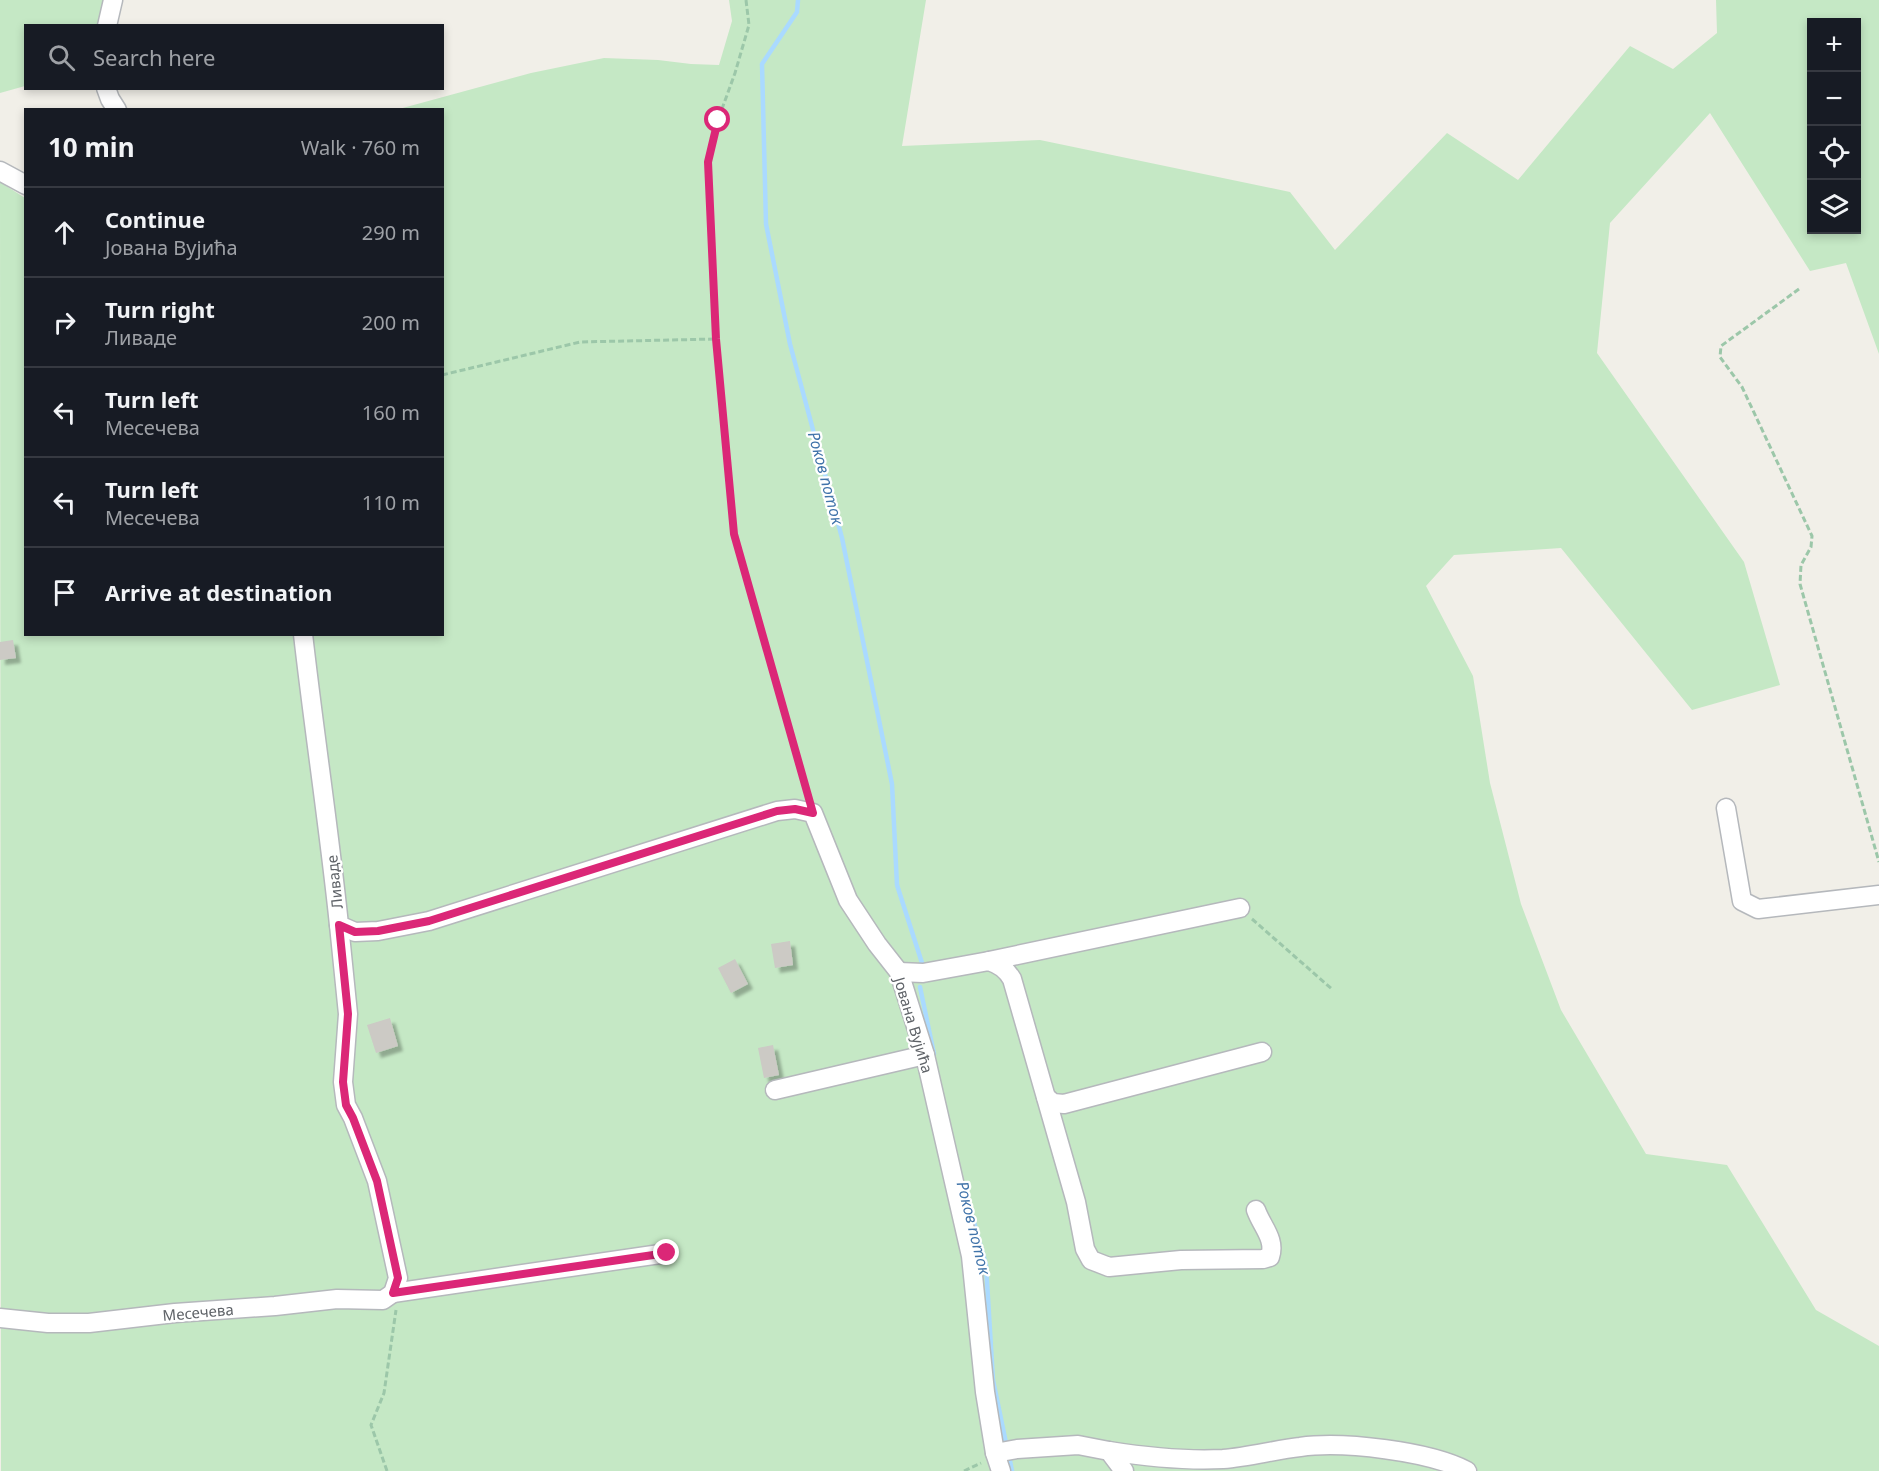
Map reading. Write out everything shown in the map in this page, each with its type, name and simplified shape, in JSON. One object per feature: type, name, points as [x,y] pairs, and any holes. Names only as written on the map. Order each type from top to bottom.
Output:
[{"type":"street","points":[[107,24],[113,0]]},
{"type":"street","points":[[107,90],[116,108]]},
{"type":"street","points":[[0,171],[24,184]]},
{"type":"street","name":"Ливаде","points":[[303,636],[339,925],[355,932],[378,931],[429,921],[758,817],[795,809],[813,813]]},
{"type":"street","points":[[1726,808],[1742,901],[1758,909],[1879,895]]},
{"type":"street","name":"Јована Вујића","points":[[813,813],[848,900],[899,972],[925,1054],[971,1256],[985,1392],[1004,1451],[1002,1471]]},
{"type":"street","points":[[899,972],[923,973],[989,961],[1240,908]]},
{"type":"street","points":[[339,925],[348,1014],[343,1082],[346,1105],[377,1181],[398,1278],[393,1293]]},
{"type":"street","points":[[989,961],[1007,970],[1012,980],[1076,1202],[1085,1249],[1091,1260],[1109,1267],[1181,1260],[1270,1257],[1273,1248],[1256,1210]]},
{"type":"street","points":[[1046,1097],[1053,1103],[1064,1104],[1262,1052]]},
{"type":"street","points":[[775,1090],[925,1054]]},
{"type":"street","name":"Месечева","points":[[0,1318],[48,1323],[89,1323],[337,1299],[383,1300],[393,1293],[667,1253]]},
{"type":"street","points":[[1004,1451],[1078,1445],[1149,1458],[1184,1460],[1225,1458],[1324,1444],[1379,1448],[1421,1456],[1467,1471]]},
{"type":"street","points":[[1109,1451],[1124,1471]]},
{"type":"path","points":[[746,0],[748,26],[735,73],[718,120],[708,162],[716,339],[734,534],[813,813]]},
{"type":"path","points":[[1799,289],[1721,346],[1720,357],[1742,387],[1812,536],[1811,547],[1802,565],[1800,584],[1879,862]]},
{"type":"path","points":[[444,375],[580,342],[716,339]]},
{"type":"path","points":[[1240,908],[1333,990]]},
{"type":"path","points":[[387,1471],[371,1425],[384,1393],[396,1313],[393,1293]]},
{"type":"green space","points":[[0,0],[113,0],[105,24],[24,24],[24,86],[0,93]]},
{"type":"green space","points":[[729,0],[926,0],[902,146],[1040,140],[1290,192],[1335,250],[1447,133],[1518,180],[1630,46],[1673,69],[1717,33],[1716,0],[1879,0],[1879,354],[1846,263],[1810,271],[1710,113],[1610,223],[1597,353],[1744,562],[1780,685],[1692,710],[1561,548],[1454,555],[1426,586],[1473,676],[1490,783],[1521,904],[1561,1010],[1646,1154],[1727,1165],[1816,1310],[1879,1346],[1879,1471],[1,1471],[0,182],[24,197],[24,636],[444,636],[444,108],[403,108],[531,73],[604,58],[719,65],[732,21]]},
{"type":"building","points":[[13,640],[16,658],[0,660],[0,642]]},
{"type":"building","points":[[790,941],[793,965],[775,968],[771,944]]},
{"type":"building","points":[[735,959],[748,984],[731,993],[718,968]]},
{"type":"building","points":[[390,1018],[398,1046],[376,1053],[367,1025]]},
{"type":"building","points":[[773,1045],[779,1075],[764,1078],[758,1048]]},
{"type":"waterway","name":"Роков поток","points":[[798,0],[797,12],[762,64],[766,224],[790,344],[842,538],[892,784],[897,885],[922,963]]},
{"type":"waterway","name":"Роков поток","points":[[920,987],[934,1054]]},
{"type":"waterway","name":"Роков поток","points":[[966,1194],[986,1265],[993,1380],[1007,1448]]},
{"type":"waterway","name":"Роков поток","points":[[1009,1456],[1012,1471]]},
{"type":"route","points":[[667,1253],[393,1293],[398,1278],[377,1181],[346,1105],[343,1082],[348,1014],[339,925],[355,932],[378,931],[429,921],[777,811],[795,809],[813,813],[734,534],[716,339],[708,162],[718,120]]}]
